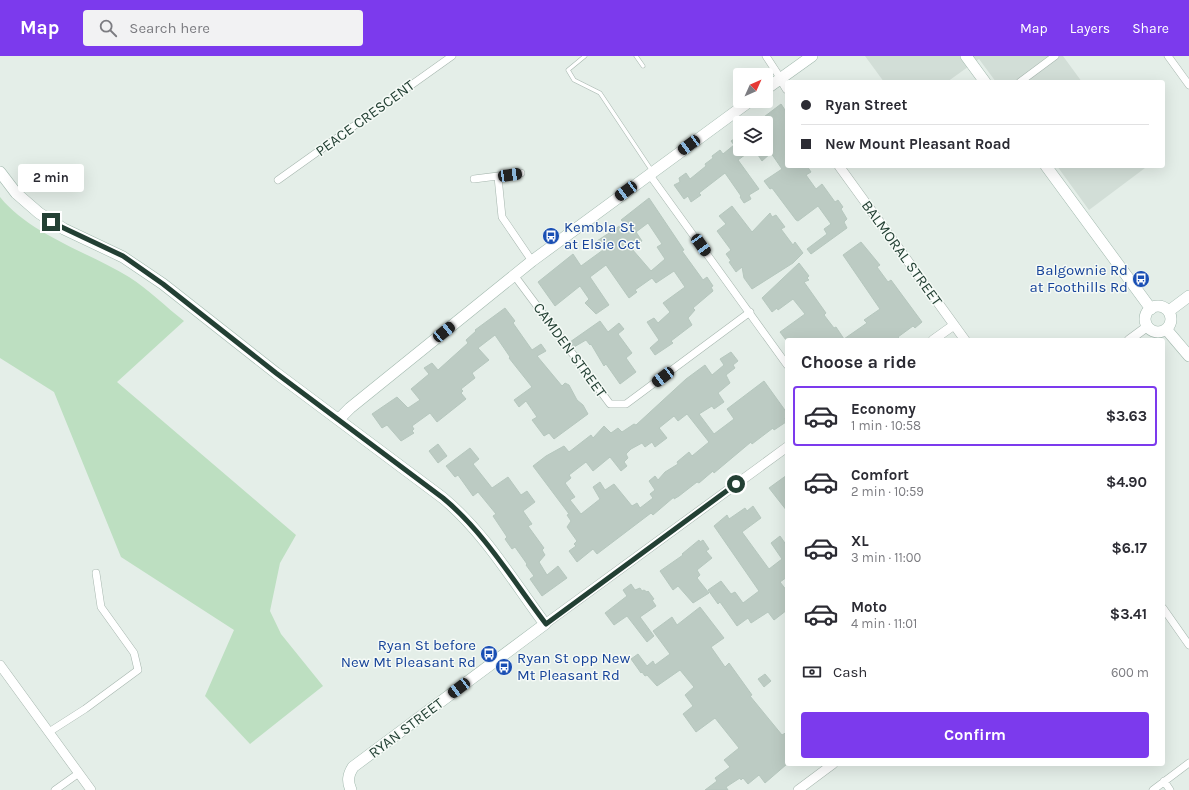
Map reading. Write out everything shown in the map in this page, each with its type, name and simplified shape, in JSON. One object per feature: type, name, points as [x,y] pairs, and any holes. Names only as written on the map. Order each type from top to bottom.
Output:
[{"type":"main road","points":[[773,84],[812,56]]},
{"type":"main road","points":[[966,56],[984,80]]},
{"type":"main road","points":[[339,419],[350,408],[532,261],[740,108]]},
{"type":"main road","points":[[1047,168],[1151,309]]},
{"type":"main road","points":[[0,172],[27,204],[39,213],[64,229],[123,256],[163,284],[276,373],[339,419],[458,511],[479,534],[546,624]]},
{"type":"main road","points":[[1169,311],[1189,296]]},
{"type":"main road","points":[[1158,306],[1169,311],[1171,319],[1166,329],[1158,332],[1148,326],[1146,318],[1151,309],[1158,306]]},
{"type":"main road","points":[[1166,329],[1189,356]]},
{"type":"main road","name":"RYAN STREET","points":[[350,789],[348,780],[349,774],[353,767],[546,624]]},
{"type":"street","name":"PEACE CRESCENT","points":[[278,180],[452,56]]},
{"type":"street","points":[[766,56],[785,86]]},
{"type":"street","points":[[1023,80],[1055,56]]},
{"type":"street","points":[[1168,56],[1189,85]]},
{"type":"street","name":"BALMORAL STREET","points":[[840,168],[964,338]]},
{"type":"street","points":[[474,178],[498,177],[521,173]]},
{"type":"street","points":[[651,173],[785,362]]},
{"type":"street","points":[[498,177],[502,217],[532,261]]},
{"type":"street","name":"CAMDEN STREET","points":[[514,275],[610,404],[626,404],[750,312]]},
{"type":"street","points":[[936,338],[954,325]]},
{"type":"street","points":[[1132,338],[1148,326]]},
{"type":"street","name":"RYAN STREET","points":[[546,624],[785,448]]},
{"type":"street","points":[[50,732],[85,709],[138,670],[134,653],[101,607],[96,573]]},
{"type":"street","points":[[1165,611],[1189,645]]},
{"type":"street","points":[[0,665],[91,790]]},
{"type":"street","points":[[1152,790],[1189,763]]},
{"type":"street","points":[[798,790],[830,766]]},
{"type":"street","points":[[55,790],[79,773]]},
{"type":"street","points":[[1164,782],[1170,790]]},
{"type":"lane","points":[[585,56],[568,70],[574,80],[600,92],[651,173]]},
{"type":"lane","points":[[636,56],[643,66]]},
{"type":"shaded area","points":[[865,56],[1063,56],[1081,80],[995,80],[979,59],[950,80],[883,80]]},
{"type":"shaded area","points":[[1058,168],[1145,168],[1089,210]]},
{"type":"green space","points":[[0,197],[27,222],[61,242],[129,277],[184,321],[117,382],[296,535],[280,563],[270,611],[281,634],[323,686],[250,744],[205,696],[234,630],[121,557],[54,392],[0,358]]},
{"type":"building","points":[[781,104],[785,110],[785,168],[808,168],[811,172],[806,175],[816,189],[822,184],[835,202],[838,200],[843,207],[841,209],[847,219],[844,222],[847,228],[811,254],[807,249],[827,234],[824,229],[831,224],[818,206],[798,221],[796,220],[772,188],[770,189],[764,181],[782,169],[773,156],[773,116],[765,116]]},
{"type":"building","points":[[733,146],[733,156],[743,156],[738,160],[759,189],[749,195],[751,199],[744,203],[740,197],[741,196],[725,173],[699,193],[701,195],[691,202],[688,196],[684,199],[674,185],[680,182],[679,178],[686,173],[690,179],[706,166],[705,164],[713,158],[712,156],[720,150],[723,154]]},
{"type":"building","points":[[759,156],[768,156],[762,161]]},
{"type":"building","points":[[649,198],[684,250],[682,251],[703,280],[707,277],[713,286],[711,287],[713,291],[693,308],[695,310],[688,318],[692,325],[671,341],[673,343],[655,355],[650,348],[659,340],[647,322],[654,318],[658,323],[670,312],[663,303],[685,287],[674,271],[656,283],[652,278],[635,290],[637,292],[629,298],[606,265],[590,277],[609,305],[596,314],[585,303],[589,299],[580,286],[555,306],[538,282],[573,254],[581,266],[603,250],[597,241],[624,223],[621,220]],"holes":[[[648,223],[662,244],[657,247],[665,259],[651,271],[632,249],[642,241],[636,232]]]},
{"type":"building","points":[[732,206],[752,232],[770,213],[772,217],[776,215],[785,227],[781,229],[793,245],[795,242],[803,253],[793,263],[752,289],[744,278],[742,267],[736,272],[729,262],[731,261],[726,254],[731,250],[717,231],[726,224],[719,216]]},
{"type":"building","points":[[861,242],[880,265],[877,267],[888,282],[891,280],[922,322],[915,328],[913,326],[898,337],[899,338],[845,338],[867,323],[864,320],[880,309],[843,255]]},
{"type":"building","points":[[799,263],[809,276],[807,278],[809,280],[804,282],[826,313],[824,315],[834,328],[836,327],[843,338],[785,339],[780,332],[805,314],[793,299],[778,310],[777,308],[772,312],[762,298]]},
{"type":"building","points":[[505,308],[515,321],[513,323],[532,350],[541,344],[546,351],[537,356],[562,386],[565,383],[569,385],[577,400],[583,405],[588,414],[554,439],[549,433],[544,436],[532,420],[537,417],[526,401],[519,407],[514,400],[532,387],[509,358],[510,357],[495,335],[478,348],[489,360],[472,373],[475,378],[461,389],[463,391],[461,393],[466,399],[437,422],[430,413],[412,426],[414,429],[412,431],[414,433],[401,441],[387,425],[382,428],[372,414],[397,397],[408,408],[420,400],[411,389],[429,374],[424,368],[432,363],[438,370],[468,343],[466,340],[476,331],[475,330]]},
{"type":"building","points":[[600,321],[608,332],[619,323],[624,329],[618,334],[632,353],[626,358],[636,372],[620,384],[606,364],[604,366],[591,344],[590,345],[586,340],[574,347],[570,342]]},
{"type":"building","points":[[731,352],[738,361],[733,365],[735,368],[726,375],[730,383],[718,393],[724,402],[714,409],[712,406],[699,414],[714,434],[734,419],[727,409],[764,381],[785,410],[785,423],[774,430],[773,428],[752,444],[751,442],[714,473],[713,471],[699,483],[697,482],[674,499],[674,497],[653,515],[651,513],[597,554],[593,549],[577,562],[569,551],[576,546],[574,544],[577,541],[567,527],[571,521],[567,515],[569,514],[533,466],[546,456],[564,446],[569,452],[591,435],[593,438],[604,426],[611,433],[618,428],[622,432],[634,424],[636,425],[686,379],[705,365],[712,375],[724,365],[720,359]],"holes":[[[687,414],[709,442],[692,456],[689,452],[677,462],[678,464],[665,472],[658,480],[655,476],[649,481],[655,490],[650,494],[653,498],[640,508],[637,503],[632,506],[614,484],[605,490],[600,482],[593,487],[600,499],[581,514],[570,500],[575,497],[565,483],[571,478],[569,475],[586,462],[593,471],[610,457],[621,471],[627,466],[624,462],[628,458],[626,454],[631,449],[642,443],[645,447],[652,442],[655,447],[667,438],[659,428],[674,416],[678,421]]]},
{"type":"building","points":[[438,444],[447,456],[438,463],[429,451]]},
{"type":"building","points":[[470,448],[479,459],[473,464],[492,488],[508,477],[521,495],[527,491],[535,502],[523,511],[532,524],[528,526],[544,548],[542,550],[545,555],[539,562],[547,575],[558,566],[567,578],[542,596],[530,579],[534,576],[526,565],[527,564],[515,547],[512,549],[505,539],[507,537],[493,516],[496,514],[478,492],[473,496],[458,475],[455,477],[446,466]]},
{"type":"building","points":[[785,476],[785,508],[769,488]]},
{"type":"building","points":[[753,506],[761,518],[742,532],[769,569],[782,559],[771,543],[780,536],[785,543],[785,578],[780,582],[785,588],[785,612],[774,620],[768,612],[751,623],[748,618],[737,626],[720,602],[718,604],[708,590],[721,581],[731,594],[735,592],[743,603],[759,591],[714,526],[727,515],[729,519],[745,508],[747,511]]},
{"type":"building","points":[[699,540],[700,542],[703,540],[709,549],[706,551],[712,558],[697,570],[700,575],[697,578],[709,593],[693,603],[678,586],[673,590],[660,571],[683,555],[682,554]]},
{"type":"building","points":[[631,584],[635,590],[640,588],[642,591],[648,591],[654,599],[652,600],[656,606],[640,617],[654,636],[647,642],[627,616],[614,625],[605,613],[627,596],[623,590]]},
{"type":"building","points":[[700,607],[724,638],[711,647],[725,667],[729,663],[752,695],[750,696],[782,735],[785,733],[785,766],[765,783],[759,775],[748,784],[743,778],[741,780],[740,778],[726,787],[728,790],[705,790],[717,781],[715,778],[730,767],[724,760],[739,748],[715,718],[696,732],[683,714],[693,706],[685,695],[694,687],[680,670],[657,686],[647,675],[645,676],[642,672],[641,673],[631,659],[638,654],[647,666],[653,661],[655,665],[670,654],[653,631],[672,617],[677,625]]},
{"type":"building","points":[[765,674],[771,681],[764,687],[758,679]]},
{"type":"place","name":"Kembla St at Elsie Cct","points":[[551,236]]},
{"type":"place","name":"Balgownie Rd at Foothills Rd","points":[[1141,279]]},
{"type":"place","name":"Ryan St before New Mt Pleasant Rd","points":[[489,654]]},
{"type":"place","name":"Ryan St opp New Mt Pleasant Rd","points":[[504,667]]},
{"type":"route","points":[[51,222],[123,256],[163,284],[276,373],[443,498],[469,522],[479,534],[546,624],[736,484]]}]
